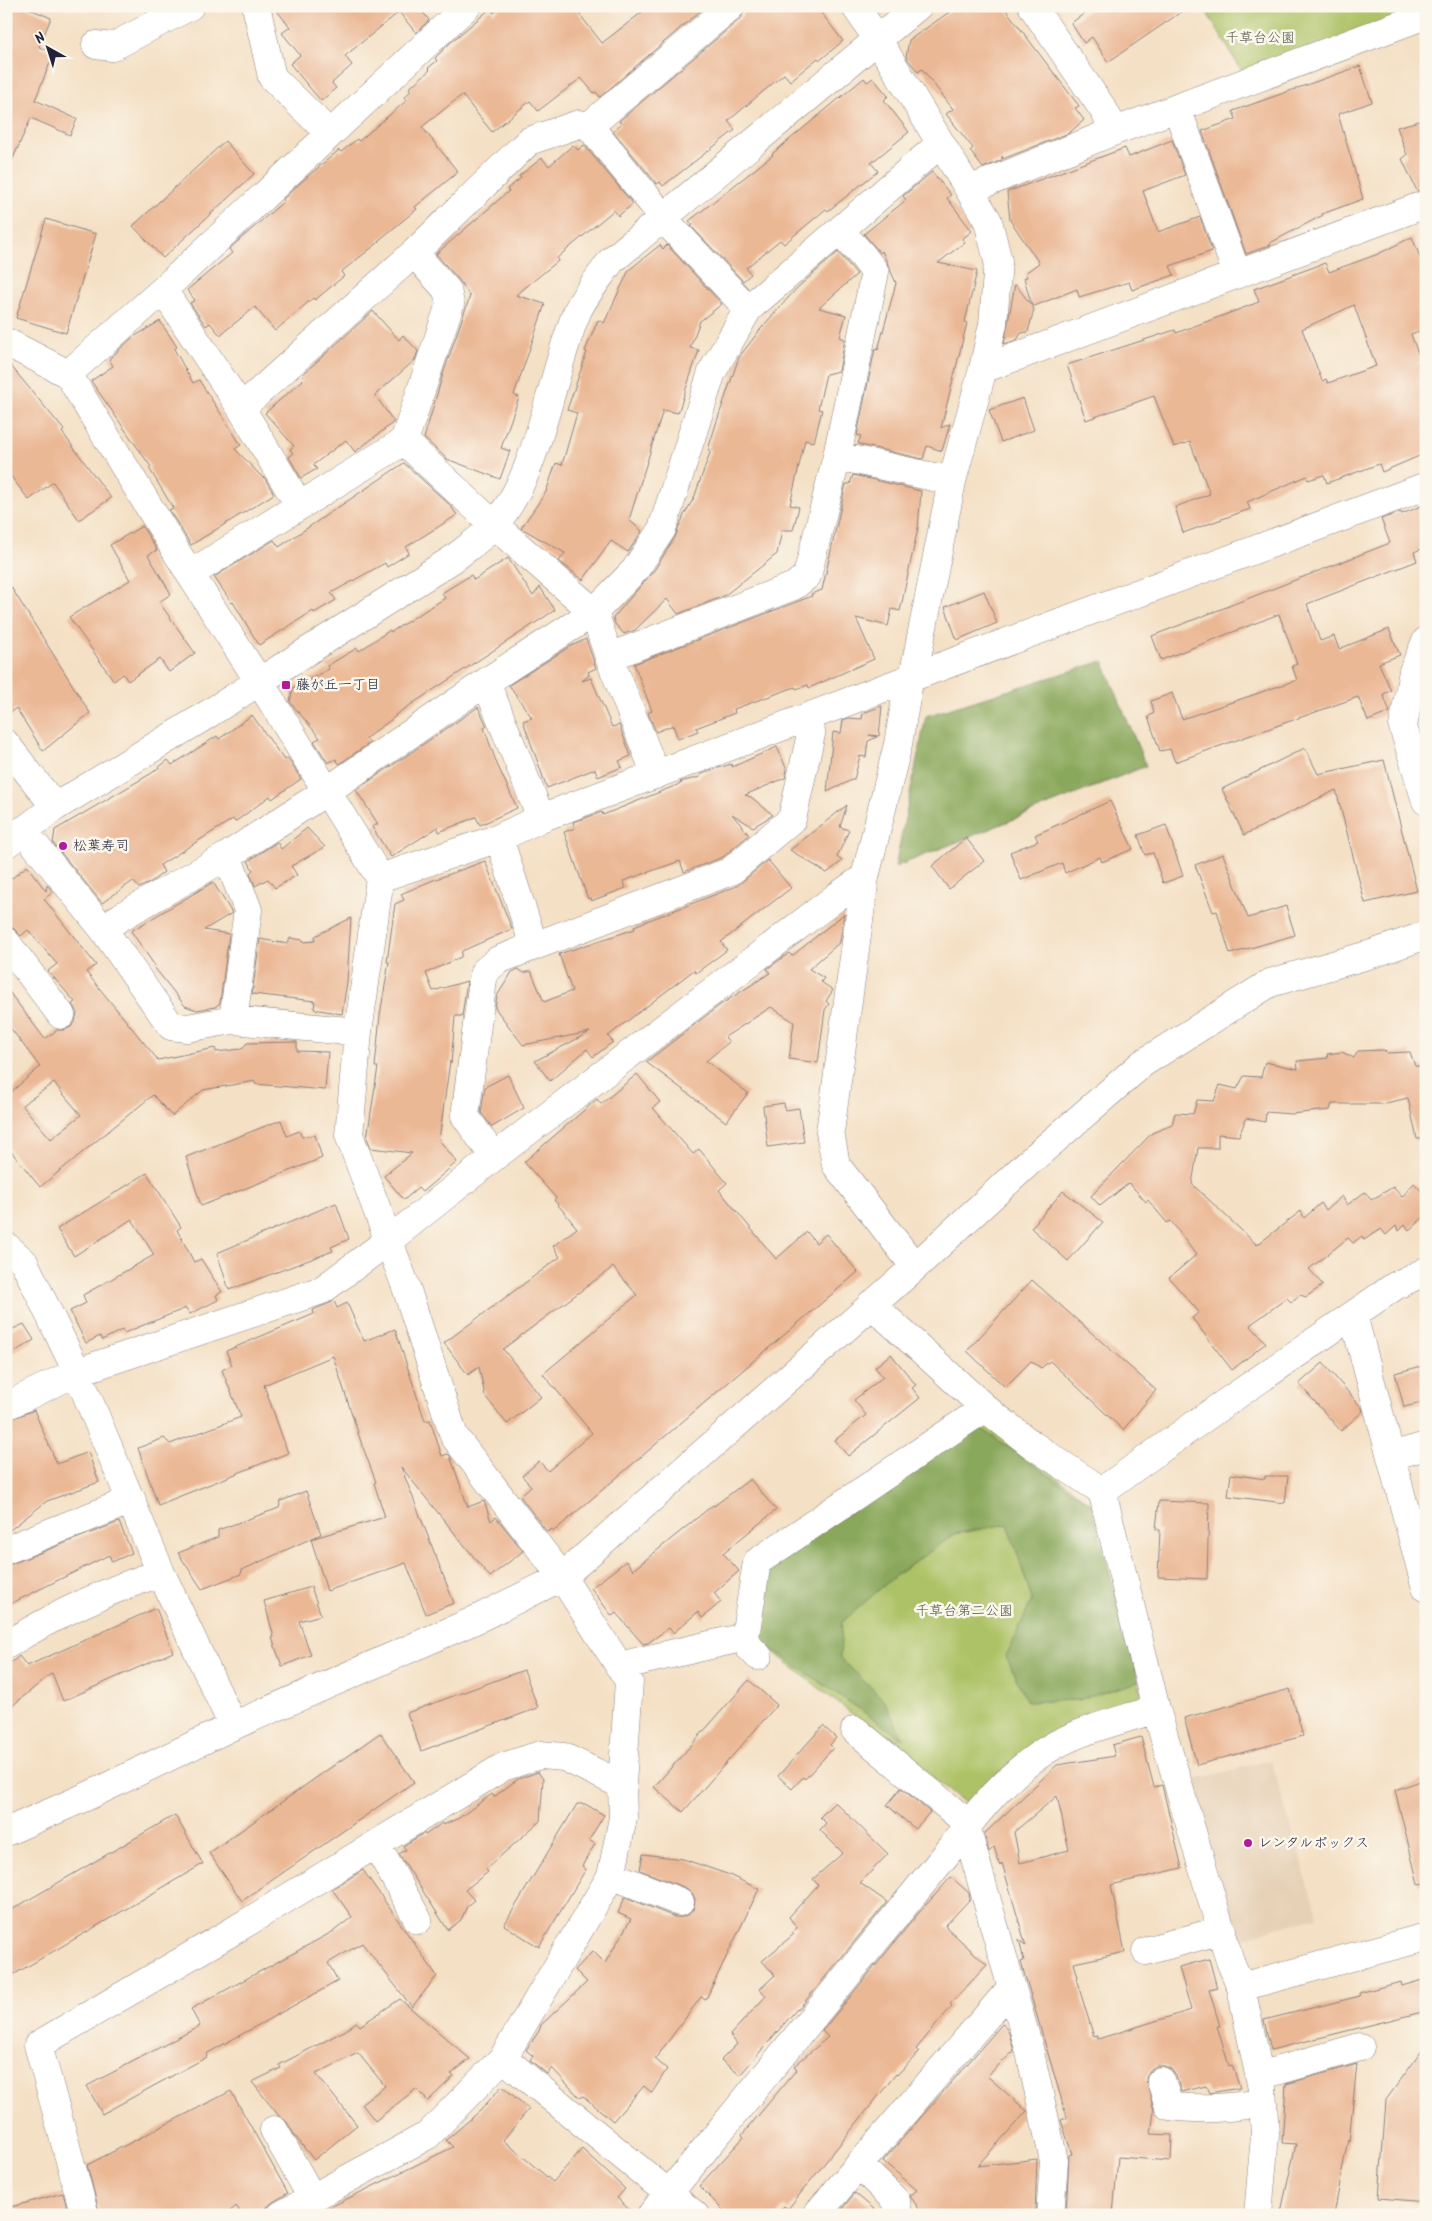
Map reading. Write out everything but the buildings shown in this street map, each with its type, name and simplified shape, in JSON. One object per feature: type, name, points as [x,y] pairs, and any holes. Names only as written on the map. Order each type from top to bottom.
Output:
[{"type":"street","points":[[96,45],[112,47],[190,6]]},
{"type":"street","points":[[256,6],[272,76],[330,134]]},
{"type":"street","points":[[68,374],[163,290],[467,6]]},
{"type":"street","points":[[589,126],[731,6]]},
{"type":"street","points":[[855,6],[878,40],[988,222],[998,261],[993,324],[983,369],[952,481],[913,676],[908,687],[898,744],[865,877],[830,1132],[836,1165],[915,1267]]},
{"type":"street","points":[[358,1032],[233,1020],[187,1028],[171,1026],[103,929],[15,837],[55,806],[453,559],[494,524],[509,505],[518,489],[536,444],[560,358],[578,310],[611,261],[918,6]]},
{"type":"street","points":[[1032,6],[1103,109],[1115,131]]},
{"type":"street","points":[[969,190],[1115,131],[1426,14]]},
{"type":"street","points":[[1177,108],[1238,274]]},
{"type":"street","points":[[241,408],[414,252],[529,141],[579,124],[589,126],[664,217],[748,309]]},
{"type":"street","points":[[103,929],[122,916],[228,856],[486,682],[594,612],[635,570],[662,529],[712,372],[748,309],[940,144]]},
{"type":"street","points":[[983,369],[1426,204]]},
{"type":"street","points":[[609,657],[794,586],[807,576],[837,456],[875,272],[840,231]]},
{"type":"street","points":[[190,574],[404,441],[450,304],[447,290],[414,252]]},
{"type":"street","points":[[163,290],[241,408],[299,505]]},
{"type":"street","points":[[6,342],[68,374],[190,574],[259,681],[380,878],[358,1032],[349,1135],[406,1287],[454,1436],[562,1577],[629,1681],[622,1785],[623,1818],[611,1875],[503,2058],[428,2135],[281,2215]]},
{"type":"street","points":[[404,441],[594,612],[609,657],[656,776]]},
{"type":"street","points":[[837,456],[952,481]]},
{"type":"street","points":[[380,878],[499,838],[541,818],[656,776],[913,676],[1426,486]]},
{"type":"street","points":[[1426,641],[1413,671],[1403,727],[1426,801]]},
{"type":"street","points":[[486,682],[541,818]]},
{"type":"street","points":[[494,1157],[465,1116],[484,972],[498,960],[731,871],[792,819],[811,734],[810,716]]},
{"type":"street","points":[[6,744],[55,806]]},
{"type":"street","points":[[499,838],[534,946]]},
{"type":"street","points":[[228,856],[248,910],[233,1020]]},
{"type":"street","points":[[6,1406],[77,1372],[322,1290],[388,1241],[494,1157],[865,877]]},
{"type":"street","points":[[6,1832],[90,1795],[233,1726],[473,1621],[562,1577],[870,1304],[915,1267],[1028,1163],[1143,1063],[1270,983],[1375,953],[1426,935]]},
{"type":"street","points":[[6,942],[61,1015]]},
{"type":"street","points":[[6,1246],[24,1262],[77,1372],[161,1573],[233,1726]]},
{"type":"street","points":[[1102,1491],[1395,1286],[1426,1271]]},
{"type":"street","points":[[870,1304],[985,1408],[1031,1444],[1102,1491],[1156,1709],[1230,1961],[1241,1987],[1259,2076],[1266,2135],[1258,2215]]},
{"type":"street","points":[[1353,1315],[1426,1588]]},
{"type":"street","points":[[619,1666],[752,1647],[757,1562],[985,1408]]},
{"type":"street","points":[[1391,1456],[1426,1446]]},
{"type":"street","points":[[6,1550],[132,1500]]},
{"type":"street","points":[[6,1645],[39,1625],[116,1588],[161,1573]]},
{"type":"street","points":[[651,2215],[953,1846],[966,1827],[1013,1778],[1034,1759],[1056,1745],[1086,1732],[1156,1709]]},
{"type":"street","points":[[855,1730],[959,1816],[966,1827],[1029,2048],[1054,2161],[1050,2215]]},
{"type":"street","points":[[85,2215],[38,2045],[503,1767],[540,1755],[564,1757],[622,1785]]},
{"type":"street","points":[[376,1844],[418,1920]]},
{"type":"street","points":[[611,1875],[680,1902]]},
{"type":"street","points":[[1146,1952],[1222,1930]]},
{"type":"street","points":[[1241,1987],[1426,1937]]},
{"type":"street","points":[[816,2215],[1011,1988]]},
{"type":"street","points":[[1259,2076],[1360,2047]]},
{"type":"street","points":[[503,2058],[694,2215]]},
{"type":"street","points":[[1166,2104],[1190,2109],[1217,2109],[1263,2103]]},
{"type":"street","points":[[274,2130],[312,2198]]},
{"type":"street","points":[[859,2164],[896,2201],[898,2215]]},
{"type":"shaded area","points":[[1271,1760],[1318,1917],[1236,1939],[1191,1781]]},
{"type":"green space","name":"千草台公園","points":[[1203,6],[1422,6],[1246,78]]},
{"type":"green space","points":[[1103,661],[1146,766],[895,867],[926,716]]},
{"type":"green space","name":"千草台第二公園","points":[[977,1413],[1091,1504],[1142,1694],[1132,1706],[969,1806],[753,1636]]},
{"type":"green space","points":[[976,1425],[1091,1504],[1139,1682],[1078,1700],[1027,1702],[1006,1656],[1032,1600],[1008,1524],[955,1534],[895,1576],[842,1622],[840,1658],[884,1700],[903,1739],[753,1636],[764,1572]]},
{"type":"place","name":"藤が丘一丁目","points":[[286,685]]},
{"type":"place","name":"松葉寿司","points":[[63,846]]},
{"type":"place","name":"レンタルボックス","points":[[1248,1843]]}]
